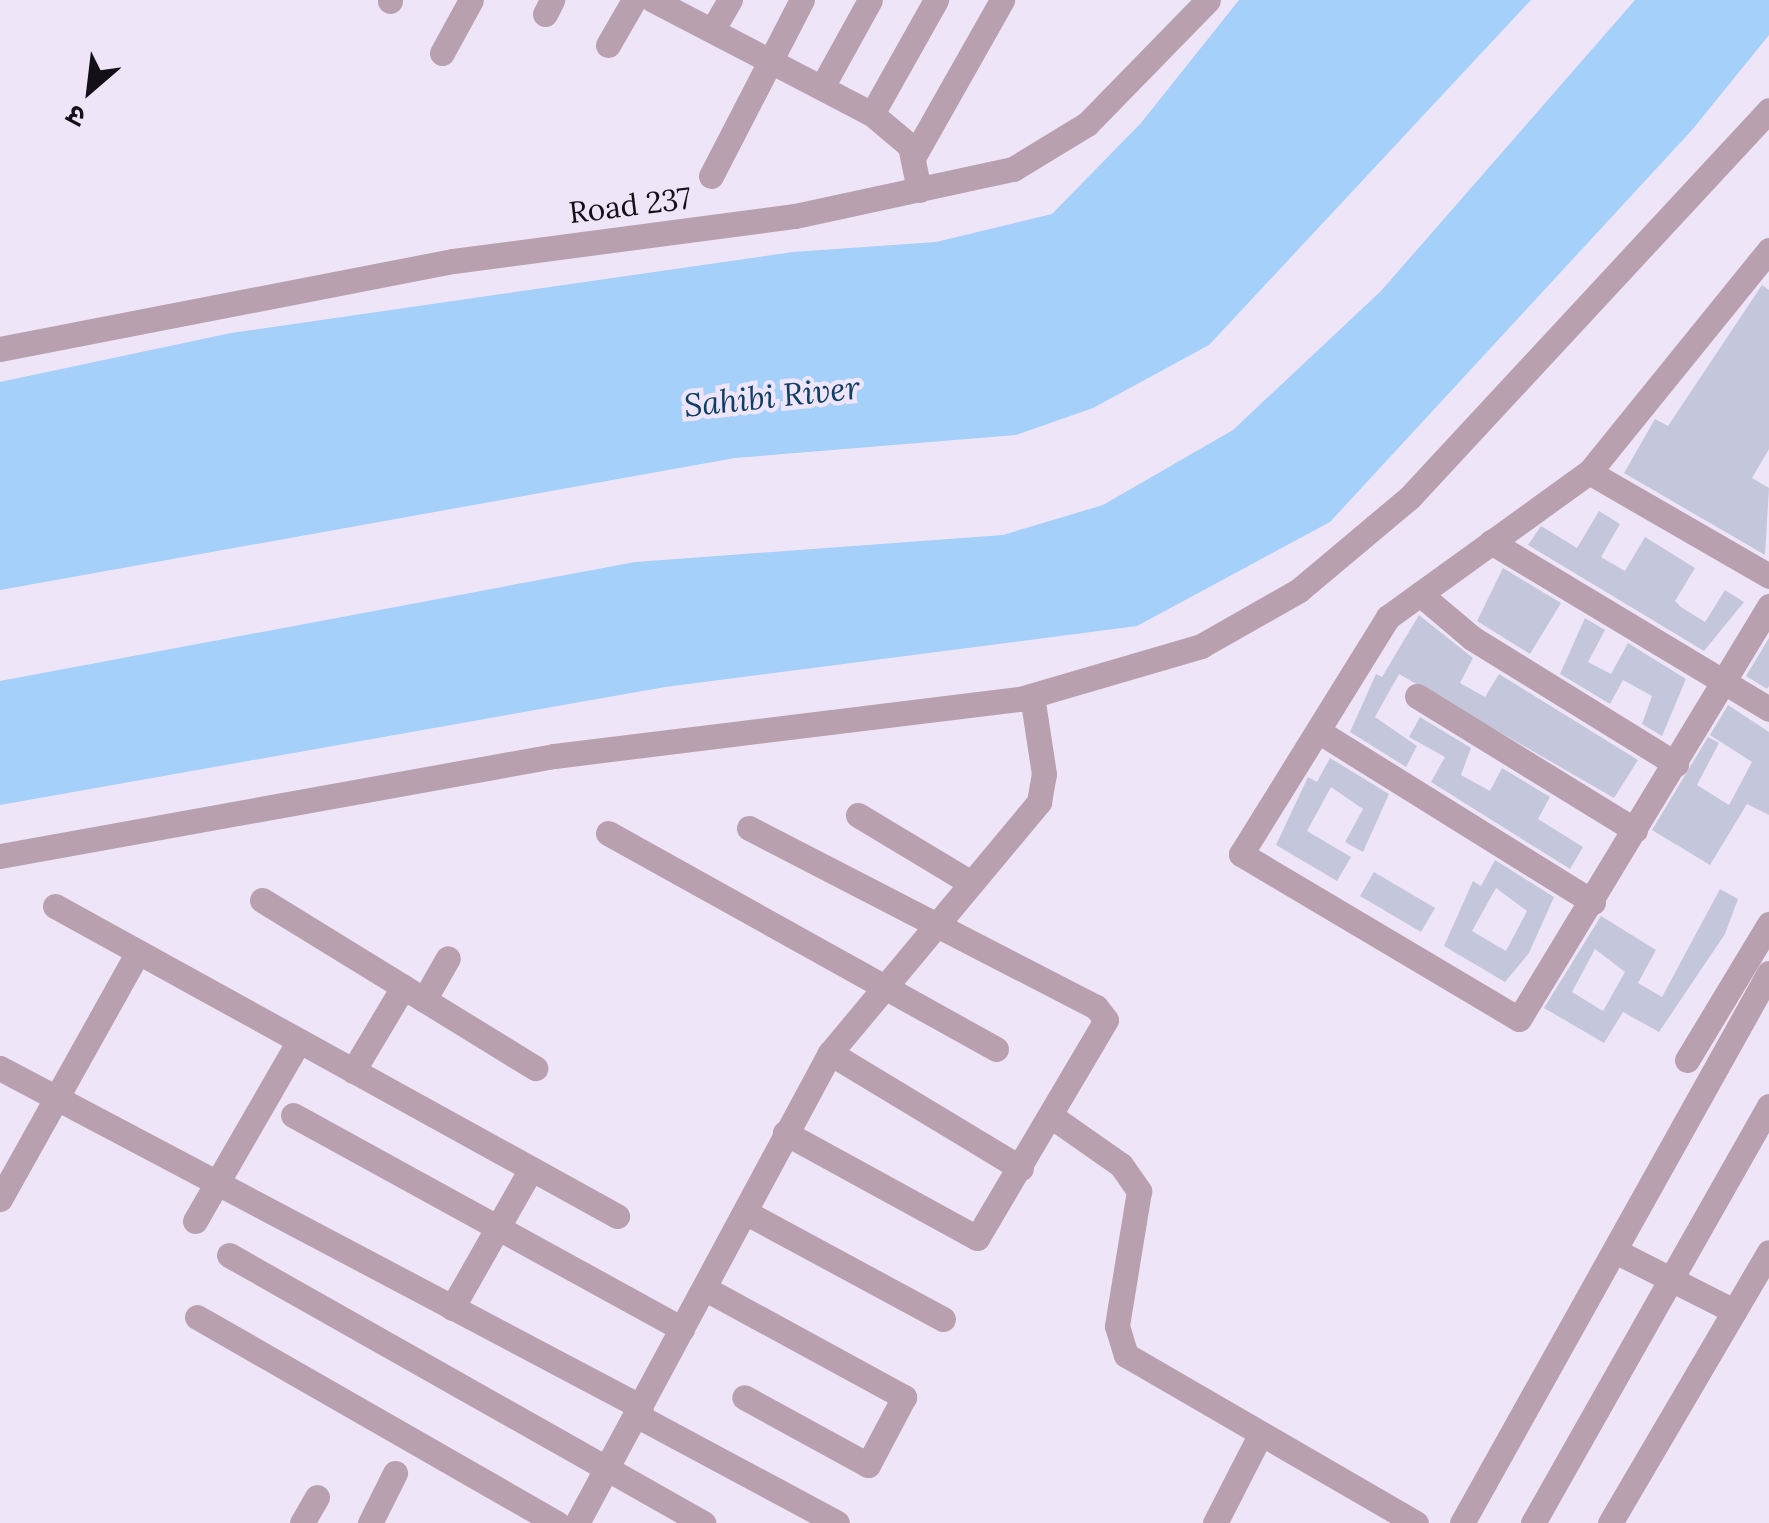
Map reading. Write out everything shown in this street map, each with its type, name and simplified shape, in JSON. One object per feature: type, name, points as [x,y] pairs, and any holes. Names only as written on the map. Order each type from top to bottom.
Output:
[{"type":"street","points":[[442,53],[471,0]]},
{"type":"street","points":[[608,46],[634,0]]},
{"type":"street","points":[[654,0],[872,114],[915,154]]},
{"type":"street","points":[[713,29],[730,0]]},
{"type":"street","points":[[711,176],[802,0]]},
{"type":"street","points":[[822,88],[870,0]]},
{"type":"street","points":[[872,114],[936,0]]},
{"type":"street","points":[[919,190],[915,154],[1002,0]]},
{"type":"street","name":"Road 237","points":[[0,348],[454,260],[795,216],[1012,170],[1086,124],[1208,0]]},
{"type":"street","points":[[0,856],[554,756],[1032,696],[1201,646],[1340,560],[1501,407],[1769,110]]},
{"type":"street","points":[[1769,250],[1588,472],[1388,617],[1241,854],[1519,1019],[1769,606]]},
{"type":"street","points":[[1588,472],[1769,576]]},
{"type":"street","points":[[1491,542],[1769,709]]},
{"type":"street","points":[[1420,594],[1472,638],[1676,764]]},
{"type":"street","points":[[577,1523],[830,1054],[1043,791],[1032,696]]},
{"type":"street","points":[[1417,696],[1635,830]]},
{"type":"street","points":[[1318,731],[1593,902]]},
{"type":"street","points":[[858,816],[968,882]]},
{"type":"street","points":[[749,828],[935,922],[1104,1014],[1103,1029],[978,1238],[785,1134]]},
{"type":"street","points":[[608,832],[996,1049]]},
{"type":"street","points":[[262,900],[535,1068]]},
{"type":"street","points":[[55,906],[617,1216]]},
{"type":"street","points":[[1687,1060],[1769,924]]},
{"type":"street","points":[[0,1199],[138,952]]},
{"type":"street","points":[[353,1071],[413,993],[448,958]]},
{"type":"street","points":[[1462,1523],[1619,1252],[1769,973]]},
{"type":"street","points":[[195,1222],[299,1041]]},
{"type":"street","points":[[830,1054],[1021,1168]]},
{"type":"street","points":[[0,1068],[452,1308],[837,1523]]},
{"type":"street","points":[[1533,1523],[1769,1106]]},
{"type":"street","points":[[293,1115],[682,1329]]},
{"type":"street","points":[[1051,1116],[1121,1166],[1139,1191],[1117,1326],[1126,1355],[1259,1437],[1416,1523]]},
{"type":"street","points":[[452,1308],[531,1169]]},
{"type":"street","points":[[745,1212],[942,1319]]},
{"type":"street","points":[[1619,1252],[1734,1311]]},
{"type":"street","points":[[1610,1523],[1769,1252]]},
{"type":"street","points":[[229,1254],[702,1523]]},
{"type":"street","points":[[704,1288],[904,1396],[868,1465],[744,1397]]},
{"type":"street","points":[[197,1317],[557,1523]]},
{"type":"street","points":[[1215,1523],[1259,1437]]},
{"type":"street","points":[[370,1523],[395,1473]]},
{"type":"street","points":[[302,1523],[316,1496]]},
{"type":"water","name":"Sahibi River","points":[[1239,0],[1531,0],[1209,345],[1093,408],[1016,435],[735,458],[0,590],[0,382],[231,333],[793,252],[936,242],[1052,214],[1141,123]]},
{"type":"water","points":[[1635,0],[1769,0],[1769,35],[1692,130],[1330,522],[1137,626],[665,687],[0,805],[0,681],[635,562],[1003,535],[1103,505],[1233,430],[1381,291]]},
{"type":"building","points":[[1762,285],[1769,290],[1769,449],[1752,478],[1769,488],[1765,555],[1624,473],[1655,419],[1668,426]]},
{"type":"building","points":[[1599,511],[1620,524],[1601,557],[1625,571],[1645,537],[1695,568],[1675,601],[1681,607],[1705,622],[1725,590],[1744,602],[1704,651],[1528,545],[1541,526],[1577,548]]},
{"type":"building","points":[[1503,568],[1561,603],[1530,654],[1477,621]]},
{"type":"building","points":[[1419,615],[1473,658],[1460,683],[1485,697],[1499,674],[1638,760],[1614,798],[1399,674],[1375,717],[1417,746],[1406,767],[1350,732],[1376,674],[1382,677]]},
{"type":"building","points":[[1585,618],[1605,630],[1588,662],[1611,674],[1628,643],[1686,679],[1662,736],[1642,724],[1652,696],[1623,680],[1610,704],[1560,674]]},
{"type":"building","points":[[1769,638],[1769,686],[1767,689],[1746,676]]},
{"type":"building","points":[[1728,705],[1769,732],[1769,815],[1747,804],[1710,865],[1652,830],[1708,737],[1719,743],[1697,785],[1729,805],[1752,762],[1710,735]]},
{"type":"building","points":[[1420,717],[1471,748],[1461,775],[1490,791],[1502,768],[1550,797],[1538,819],[1583,847],[1570,869],[1431,782],[1445,757],[1409,737]]},
{"type":"building","points":[[1330,758],[1389,794],[1363,852],[1345,842],[1363,809],[1331,787],[1307,831],[1351,857],[1337,881],[1276,845],[1308,777],[1317,782]]},
{"type":"building","points":[[1495,860],[1554,897],[1529,953],[1505,982],[1444,946],[1473,881],[1481,886]],"holes":[[[1496,888],[1527,911],[1506,951],[1472,931]]]},
{"type":"building","points":[[1374,872],[1435,908],[1421,932],[1360,896]]},
{"type":"building","points":[[1720,889],[1738,899],[1725,934],[1659,1032],[1623,1012],[1604,1043],[1544,1008],[1601,916],[1656,950],[1638,983],[1662,997]],"holes":[[[1595,949],[1625,972],[1603,1011],[1572,992]]]}]
